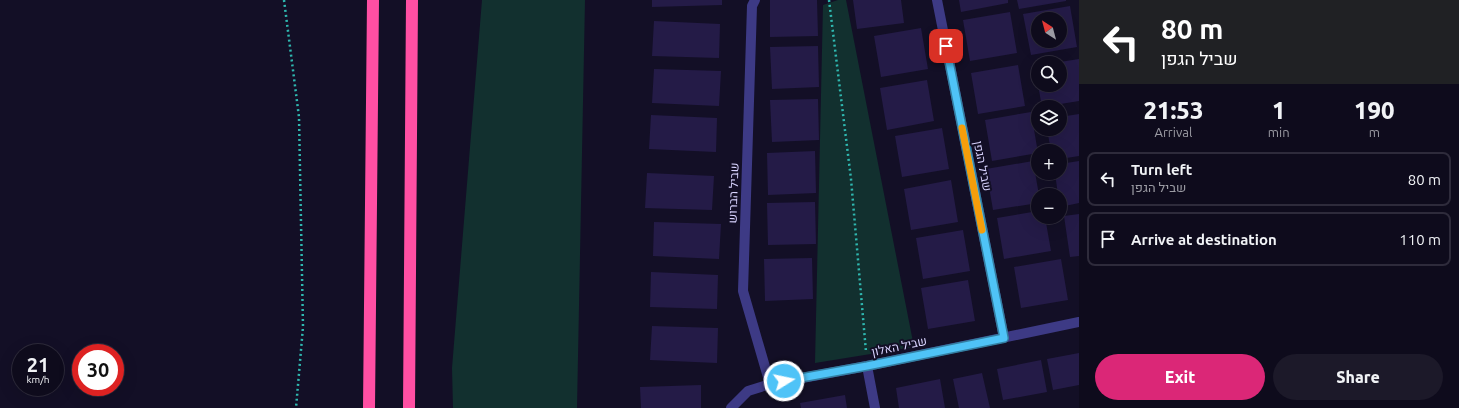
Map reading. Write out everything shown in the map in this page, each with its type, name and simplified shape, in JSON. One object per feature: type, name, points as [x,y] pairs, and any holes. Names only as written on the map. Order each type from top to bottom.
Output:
[{"type":"highway","points":[[369,408],[373,0]]},
{"type":"highway","points":[[409,408],[412,0]]},
{"type":"street","name":"שביל הברוש","points":[[755,0],[752,6],[743,291],[770,384]]},
{"type":"street","name":"שביל הגפן","points":[[937,0],[1004,338]]},
{"type":"street","name":"שביל האלון","points":[[731,408],[748,391],[770,384],[867,366],[1079,322]]},
{"type":"street","points":[[867,366],[875,408]]},
{"type":"path","points":[[284,0],[299,117],[303,327],[296,408]]},
{"type":"path","points":[[829,0],[851,179],[867,366]]},
{"type":"green space","points":[[482,0],[585,0],[577,408],[453,408],[452,368]]},
{"type":"green space","points":[[838,0],[846,0],[914,347],[815,363],[823,5]]},
{"type":"building","points":[[652,0],[722,0],[722,5],[652,7]]},
{"type":"building","points":[[770,0],[817,0],[818,36],[770,37]]},
{"type":"building","points":[[853,0],[901,0],[904,23],[857,29]]},
{"type":"building","points":[[959,0],[1008,0],[1008,3],[961,12]]},
{"type":"building","points":[[1017,0],[1066,0],[1066,1],[1019,9]]},
{"type":"building","points":[[1070,6],[1077,47],[1031,55],[1023,14],[1031,13],[1031,48],[1067,48],[1067,12],[1035,12]]},
{"type":"building","points":[[1010,12],[1017,53],[970,61],[963,20]]},
{"type":"building","points":[[654,21],[720,24],[719,58],[652,56]]},
{"type":"building","points":[[921,28],[928,69],[881,77],[874,36]]},
{"type":"building","points":[[818,46],[819,87],[772,89],[770,47]]},
{"type":"building","points":[[1079,59],[1079,101],[1067,103],[1067,100],[1041,100],[1039,92],[1067,92],[1067,61]]},
{"type":"building","points":[[1018,65],[1025,106],[978,114],[971,73]]},
{"type":"building","points":[[654,69],[721,71],[719,106],[652,103]]},
{"type":"building","points":[[927,80],[934,121],[887,130],[880,88]]},
{"type":"building","points":[[818,99],[819,140],[772,142],[770,100]]},
{"type":"building","points":[[1031,112],[1031,136],[1035,136],[1036,144],[1031,144],[1031,154],[992,161],[985,120]]},
{"type":"building","points":[[1079,114],[1079,156],[1067,158],[1067,144],[1050,144],[1048,136],[1067,136],[1067,116]]},
{"type":"building","points":[[651,115],[717,118],[716,152],[649,149]]},
{"type":"building","points":[[942,128],[949,169],[902,177],[895,136]]},
{"type":"building","points":[[815,151],[816,193],[768,195],[767,153]]},
{"type":"building","points":[[1031,161],[1031,180],[1036,180],[1038,188],[1031,188],[1031,204],[993,210],[986,169]]},
{"type":"building","points":[[1079,161],[1079,203],[1067,206],[1067,188],[1057,188],[1056,180],[1067,180],[1067,163]]},
{"type":"building","points":[[647,173],[714,176],[712,210],[645,208]]},
{"type":"building","points":[[951,180],[958,222],[911,230],[904,189]]},
{"type":"building","points":[[815,202],[816,244],[768,245],[767,203]]},
{"type":"building","points":[[1031,212],[1031,224],[1046,224],[1051,251],[1004,259],[997,218]]},
{"type":"building","points":[[1079,214],[1079,256],[1070,257],[1065,224],[1067,224],[1067,216]]},
{"type":"building","points":[[654,222],[721,224],[719,259],[653,256]]},
{"type":"building","points":[[963,230],[970,271],[923,279],[916,238]]},
{"type":"building","points":[[812,258],[813,299],[765,301],[764,259]]},
{"type":"building","points":[[1061,259],[1068,300],[1021,308],[1014,267]]},
{"type":"building","points":[[651,272],[718,275],[717,309],[650,307]]},
{"type":"building","points":[[968,280],[975,321],[928,329],[921,288]]},
{"type":"building","points":[[652,326],[718,328],[717,363],[650,360]]},
{"type":"building","points":[[1079,353],[1079,385],[1053,390],[1047,359]]},
{"type":"building","points":[[1041,360],[1047,392],[1003,400],[997,369]]},
{"type":"building","points":[[982,373],[990,408],[959,408],[953,379]]},
{"type":"building","points":[[940,379],[945,408],[899,408],[896,388]]},
{"type":"building","points":[[701,385],[701,408],[641,408],[640,387]]},
{"type":"building","points":[[845,395],[847,408],[801,408],[800,403]]},
{"type":"slow traffic","points":[[962,128],[982,230]]},
{"type":"route","points":[[784,381],[867,366],[1004,338],[946,46]]}]
